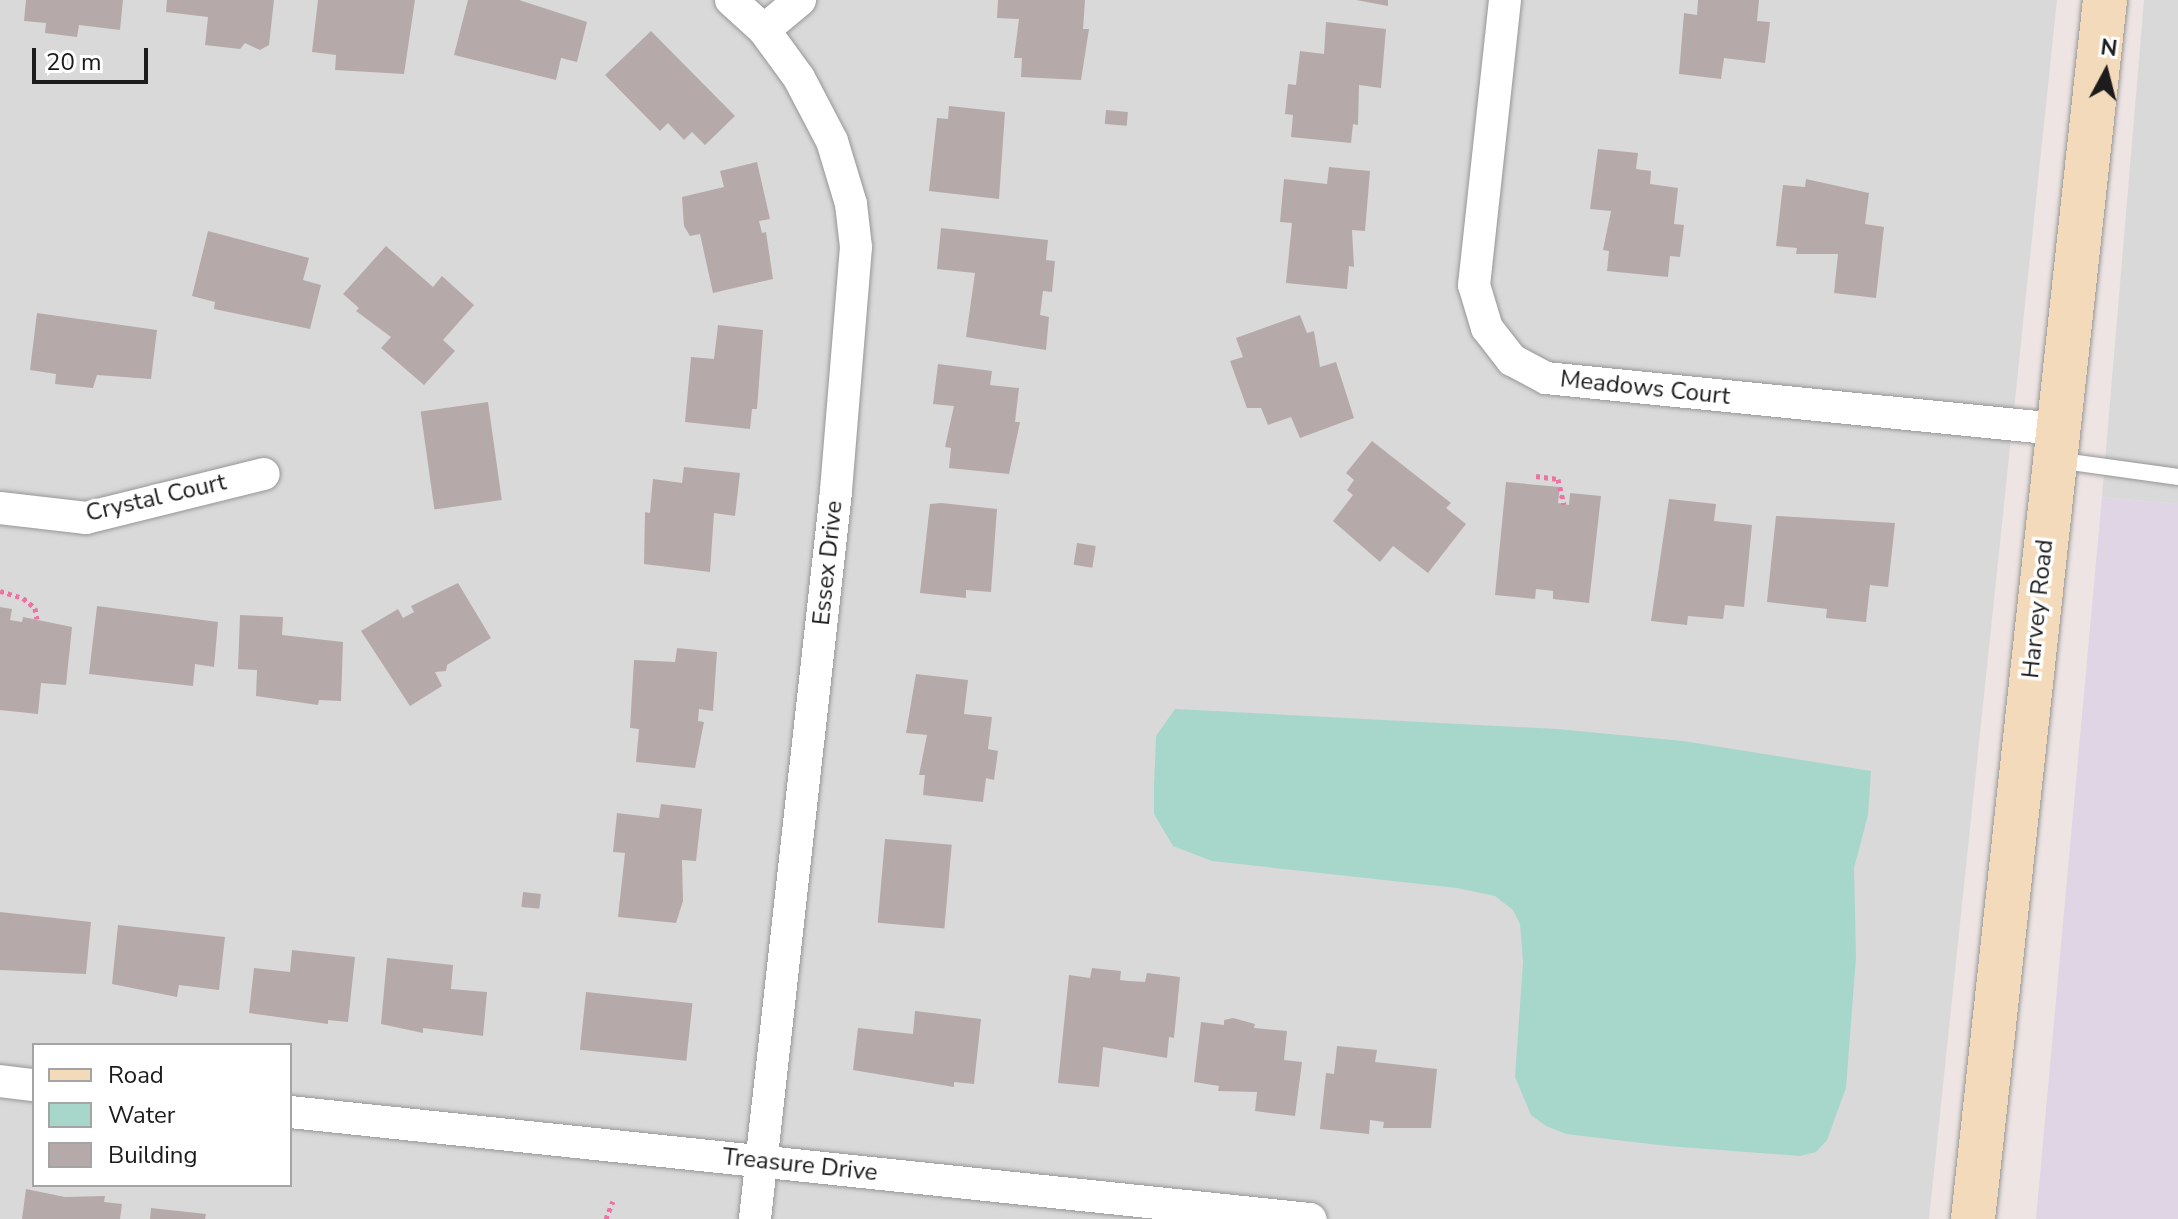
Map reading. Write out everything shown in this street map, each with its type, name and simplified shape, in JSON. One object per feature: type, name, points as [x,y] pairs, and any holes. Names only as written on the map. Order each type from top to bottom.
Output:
[{"type":"street","name":"Essex Drive","points":[[731,0],[764,30],[799,78],[838,155],[851,204],[856,275],[755,1219]]},
{"type":"street","points":[[764,30],[800,0]]},
{"type":"street","name":"Meadows Court","points":[[1505,0],[1474,285],[1487,328],[1512,360],[1546,378],[2056,444]]},
{"type":"street","name":"Harvey Road","points":[[1973,1219],[2105,0]]},
{"type":"street","name":"Crystal Court","points":[[0,508],[86,518],[264,474]]},
{"type":"street","points":[[0,1081],[32,1085]]},
{"type":"street","name":"Treasure Drive","points":[[292,1112],[1310,1219]]},
{"type":"lane","points":[[2056,444],[2178,477]]},
{"type":"path","points":[[1536,476],[1558,479],[1564,504]]},
{"type":"path","points":[[0,591],[23,598],[35,608],[37,619]]},
{"type":"path","points":[[606,1219],[613,1201]]},
{"type":"shaded area","points":[[0,0],[2057,0],[1929,1219],[0,1219]]},
{"type":"shaded area","points":[[2144,0],[2178,0],[2178,504],[2102,497]]},
{"type":"shaded area","points":[[2102,497],[2178,504],[2178,1219],[2036,1219]]},
{"type":"water","points":[[1175,709],[1557,729],[1683,741],[1871,771],[1868,815],[1854,868],[1856,957],[1846,1088],[1827,1140],[1816,1152],[1800,1156],[1667,1146],[1566,1134],[1546,1126],[1531,1115],[1515,1077],[1523,962],[1520,924],[1513,910],[1495,896],[1457,888],[1212,861],[1173,846],[1154,814],[1154,786],[1156,736]]},
{"type":"building","points":[[26,0],[123,0],[120,30],[79,25],[77,37],[45,33],[46,23],[24,21]]},
{"type":"building","points":[[167,0],[274,0],[269,45],[260,50],[245,43],[240,49],[205,45],[208,17],[166,12]]},
{"type":"building","points":[[318,0],[415,0],[404,74],[335,70],[336,55],[312,52]]},
{"type":"building","points":[[468,0],[519,0],[587,22],[577,62],[561,58],[556,80],[454,55]]},
{"type":"building","points":[[998,0],[1085,0],[1083,29],[1089,29],[1081,80],[1021,77],[1022,58],[1014,58],[1019,19],[997,18]]},
{"type":"building","points":[[1356,0],[1388,0],[1388,6]]},
{"type":"building","points":[[1698,0],[1759,0],[1757,21],[1770,22],[1765,63],[1724,58],[1721,79],[1679,74],[1684,13],[1697,15]]},
{"type":"building","points":[[1326,22],[1386,29],[1381,88],[1359,85],[1358,125],[1353,124],[1351,143],[1291,137],[1293,115],[1285,114],[1288,84],[1296,85],[1300,51],[1324,54]]},
{"type":"building","points":[[651,31],[735,116],[705,145],[692,132],[684,140],[668,123],[660,131],[605,75]]},
{"type":"building","points":[[949,106],[1005,112],[999,199],[929,191],[937,118],[948,119]]},
{"type":"building","points":[[1106,110],[1128,112],[1127,126],[1105,124]]},
{"type":"building","points":[[1598,149],[1638,153],[1636,169],[1651,171],[1650,184],[1678,188],[1674,224],[1684,225],[1680,257],[1670,256],[1668,277],[1607,271],[1609,251],[1603,250],[1611,211],[1590,209]]},
{"type":"building","points":[[757,162],[770,219],[759,221],[762,233],[766,232],[773,279],[713,293],[700,234],[690,236],[684,226],[682,197],[724,187],[720,171]]},
{"type":"building","points":[[1329,167],[1370,171],[1365,231],[1352,230],[1354,267],[1349,266],[1347,289],[1286,283],[1292,223],[1280,222],[1284,179],[1327,184]]},
{"type":"building","points":[[1806,179],[1869,193],[1865,224],[1884,227],[1876,298],[1834,293],[1838,254],[1796,254],[1797,248],[1776,246],[1783,185],[1805,187]]},
{"type":"building","points":[[941,228],[1048,240],[1046,260],[1055,261],[1052,292],[1043,291],[1040,315],[1049,317],[1046,350],[966,337],[975,273],[937,269]]},
{"type":"building","points":[[208,231],[309,258],[303,280],[321,285],[310,329],[214,309],[215,302],[192,296]]},
{"type":"building","points":[[386,246],[433,287],[442,276],[474,305],[443,340],[455,351],[424,385],[381,348],[391,337],[356,311],[359,308],[343,294]]},
{"type":"building","points":[[37,313],[157,330],[151,379],[97,375],[93,388],[55,384],[56,374],[30,370]]},
{"type":"building","points":[[1300,315],[1307,333],[1314,331],[1320,367],[1336,362],[1354,418],[1300,438],[1291,417],[1268,425],[1261,408],[1247,408],[1230,361],[1243,357],[1236,338]]},
{"type":"building","points":[[718,325],[763,330],[757,409],[752,409],[750,429],[685,422],[691,357],[714,359]]},
{"type":"building","points":[[938,364],[992,371],[990,385],[1019,388],[1015,422],[1020,422],[1009,474],[949,468],[951,448],[945,447],[954,406],[933,404]]},
{"type":"building","points":[[488,402],[502,500],[434,510],[421,411]]},
{"type":"building","points":[[1372,441],[1451,503],[1446,508],[1466,524],[1428,573],[1393,546],[1380,562],[1333,521],[1353,495],[1347,490],[1354,480],[1346,473]]},
{"type":"building","points":[[684,467],[740,473],[735,516],[714,513],[710,572],[644,564],[645,512],[650,513],[653,479],[682,483]]},
{"type":"building","points":[[1506,482],[1560,487],[1558,503],[1569,505],[1570,493],[1601,496],[1589,603],[1553,599],[1553,591],[1536,589],[1535,599],[1495,595]]},
{"type":"building","points":[[1669,499],[1716,504],[1714,521],[1752,525],[1744,607],[1725,605],[1723,619],[1688,616],[1687,625],[1651,621]]},
{"type":"building","points":[[930,504],[997,509],[991,592],[966,590],[966,598],[920,593]]},
{"type":"building","points":[[1776,516],[1895,523],[1888,587],[1870,585],[1866,622],[1826,618],[1827,609],[1767,602]]},
{"type":"building","points":[[1077,543],[1096,546],[1092,568],[1074,565]]},
{"type":"building","points":[[458,583],[491,638],[447,665],[446,671],[435,672],[442,686],[410,706],[361,631],[398,609],[403,618],[414,612],[411,606]]},
{"type":"building","points":[[97,606],[218,622],[214,667],[195,664],[193,686],[89,674]]},
{"type":"building","points":[[0,607],[12,609],[10,620],[22,622],[23,617],[72,627],[66,685],[41,683],[38,714],[0,710]]},
{"type":"building","points":[[240,615],[283,617],[282,635],[343,642],[341,701],[319,700],[318,705],[256,696],[257,670],[238,669]]},
{"type":"building","points":[[677,648],[717,652],[713,711],[699,709],[698,721],[704,722],[695,768],[636,762],[639,729],[630,728],[634,660],[675,662]]},
{"type":"building","points":[[916,674],[968,680],[964,714],[992,717],[988,749],[998,751],[994,780],[986,778],[983,802],[923,795],[925,775],[919,775],[927,735],[906,733]]},
{"type":"building","points":[[661,804],[702,809],[696,861],[682,860],[683,901],[676,923],[618,917],[625,853],[613,852],[617,813],[659,818]]},
{"type":"building","points":[[885,839],[952,845],[944,929],[878,923]]},
{"type":"building","points":[[523,892],[541,894],[539,909],[521,907]]},
{"type":"building","points":[[0,912],[91,922],[86,974],[0,970]]},
{"type":"building","points":[[118,925],[225,937],[219,990],[179,985],[177,997],[112,984]]},
{"type":"building","points":[[292,950],[355,957],[348,1022],[328,1020],[328,1024],[249,1013],[254,968],[290,972]]},
{"type":"building","points":[[387,958],[453,965],[451,989],[487,992],[483,1036],[423,1028],[423,1033],[381,1024]]},
{"type":"building","points":[[1092,968],[1121,971],[1120,980],[1129,981],[1145,982],[1147,973],[1180,977],[1174,1038],[1169,1037],[1167,1058],[1103,1047],[1099,1087],[1058,1083],[1069,975],[1090,978]]},
{"type":"building","points":[[586,992],[692,1003],[686,1061],[580,1050]]},
{"type":"building","points":[[915,1011],[981,1019],[974,1084],[954,1082],[954,1087],[853,1070],[858,1028],[913,1034]]},
{"type":"building","points":[[1233,1018],[1255,1024],[1254,1028],[1287,1031],[1284,1060],[1302,1062],[1295,1116],[1255,1111],[1257,1092],[1218,1091],[1219,1086],[1194,1082],[1201,1022],[1224,1025],[1224,1020]]},
{"type":"building","points":[[1337,1046],[1377,1050],[1375,1062],[1437,1069],[1431,1128],[1383,1128],[1384,1122],[1370,1120],[1369,1134],[1320,1129],[1326,1073],[1334,1074]]},
{"type":"building","points":[[26,1189],[65,1197],[105,1196],[104,1202],[122,1204],[120,1219],[22,1219]]},
{"type":"building","points":[[151,1208],[206,1214],[205,1219],[150,1219]]}]
